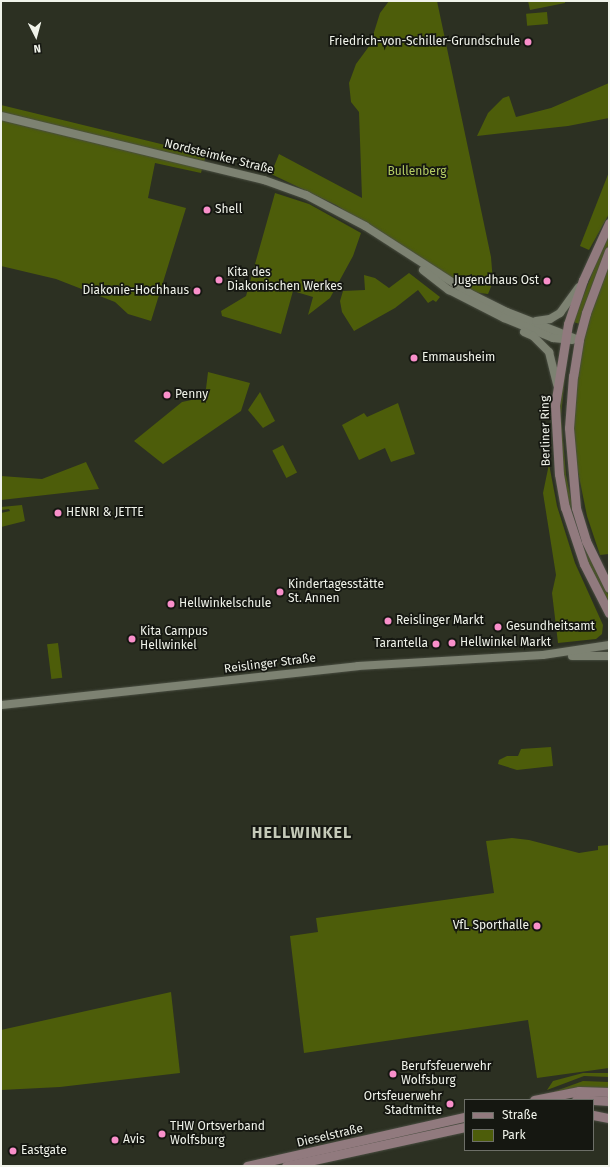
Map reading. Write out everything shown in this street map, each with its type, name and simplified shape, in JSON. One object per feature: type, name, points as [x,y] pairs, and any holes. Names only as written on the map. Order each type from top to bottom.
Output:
[{"type":"main road","name":"Berliner Ring","points":[[609,223],[583,280],[566,337],[557,385],[557,446],[565,507],[584,564],[609,614]]},
{"type":"main road","name":"Berliner Ring","points":[[609,251],[592,294],[580,340],[570,406],[572,481],[580,525],[609,588]]},
{"type":"main road","points":[[539,1099],[574,1092],[609,1092]]},
{"type":"main road","points":[[594,1100],[609,1101]]},
{"type":"main road","points":[[594,1112],[609,1112]]},
{"type":"main road","points":[[594,1115],[609,1118]]},
{"type":"main road","name":"Dieselstraße","points":[[247,1166],[464,1117]]},
{"type":"main road","name":"Dieselstraße","points":[[286,1166],[464,1127]]},
{"type":"street","name":"Nordsteimker Straße","points":[[1,116],[283,186],[306,195],[365,226],[415,260],[482,300],[566,337],[580,340]]},
{"type":"street","name":"Nordsteimker Straße","points":[[415,260],[425,272],[449,290],[504,318],[553,338],[566,337]]},
{"type":"street","points":[[531,322],[550,319],[560,313],[583,280]]},
{"type":"street","points":[[504,318],[533,336],[549,352],[557,385]]},
{"type":"street","name":"Reislinger Straße","points":[[543,655],[609,645]]},
{"type":"street","name":"Reislinger Straße","points":[[1,705],[395,663],[543,655],[609,656]]},
{"type":"green space","name":"Bullenberg","points":[[389,1],[437,1],[491,257],[493,282],[488,294],[472,292],[336,205],[271,174],[279,154],[362,198],[359,112],[351,102],[349,83],[356,64],[370,45],[380,13]]},
{"type":"green space","points":[[528,1],[565,1],[565,3],[530,10]]},
{"type":"green space","points":[[547,12],[548,24],[527,26],[526,14]]},
{"type":"green space","points":[[609,83],[609,118],[568,126],[477,136],[488,113],[503,98],[509,96],[516,117],[551,108]]},
{"type":"green space","points":[[1,105],[206,155],[201,173],[155,163],[148,198],[186,208],[151,321],[128,314],[115,302],[56,279],[1,266]]},
{"type":"green space","points":[[609,172],[609,214],[589,250],[580,246]]},
{"type":"green space","points":[[275,193],[309,204],[361,233],[353,256],[330,298],[308,315],[313,297],[293,291],[281,334],[222,316],[221,311],[246,296]]},
{"type":"green space","points":[[609,231],[609,243],[580,324],[573,322]]},
{"type":"green space","points":[[609,263],[609,554],[600,555],[587,516],[574,452],[572,414],[574,389],[585,328]]},
{"type":"green space","points":[[409,273],[440,297],[436,302],[433,300],[428,303],[418,290],[395,308],[354,331],[342,312],[340,301],[343,291],[365,290],[364,275],[375,278],[389,288]]},
{"type":"green space","points":[[567,355],[561,416],[566,475],[575,519],[609,597],[609,607],[585,559],[572,520],[563,475],[559,404]]},
{"type":"green space","points":[[208,372],[250,383],[241,411],[163,464],[134,441],[182,402],[205,397]]},
{"type":"green space","points":[[260,392],[275,421],[263,428],[248,410]]},
{"type":"green space","points":[[398,403],[415,454],[391,462],[385,448],[359,460],[342,425],[364,413],[367,417]]},
{"type":"green space","points":[[283,445],[297,473],[286,478],[272,450]]},
{"type":"green space","points":[[86,462],[99,489],[1,500],[1,476],[42,479]]},
{"type":"green space","points":[[549,464],[557,506],[575,563],[603,625],[602,634],[596,639],[558,643],[552,593],[556,575],[543,493]]},
{"type":"green space","points":[[22,505],[25,521],[1,527],[1,513],[10,511],[9,509],[1,510],[1,507]]},
{"type":"green space","points":[[58,643],[62,678],[51,679],[47,644]]},
{"type":"green space","points":[[551,747],[553,766],[517,770],[498,764],[499,760],[507,756],[518,756],[521,749]]},
{"type":"green space","points":[[512,838],[529,840],[579,853],[598,850],[598,846],[609,845],[609,1068],[537,1078],[528,1020],[304,1053],[290,936],[318,932],[316,918],[494,893],[486,841]]},
{"type":"green space","points":[[171,992],[180,1073],[60,1087],[1,1090],[1,1030]]},
{"type":"green space","points":[[583,1073],[609,1073],[609,1077],[584,1076],[547,1090],[553,1081]]},
{"type":"green space","points":[[583,1081],[609,1082],[609,1088],[545,1095]]},
{"type":"place","name":"Friedrich-von-Schiller-Grundschule","points":[[528,42]]},
{"type":"place","name":"Shell","points":[[207,210]]},
{"type":"place","name":"Kita des Diakonischen Werkes","points":[[219,280]]},
{"type":"place","name":"Jugendhaus Ost","points":[[547,281]]},
{"type":"place","name":"Diakonie-Hochhaus","points":[[197,291]]},
{"type":"place","name":"Emmausheim","points":[[414,358]]},
{"type":"place","name":"Penny","points":[[167,395]]},
{"type":"place","name":"HENRI & JETTE","points":[[58,513]]},
{"type":"place","name":"Kindertagesstätte St. Annen","points":[[280,592]]},
{"type":"place","name":"Hellwinkelschule","points":[[171,604]]},
{"type":"place","name":"Reislinger Markt","points":[[388,621]]},
{"type":"place","name":"Gesundheitsamt","points":[[498,627]]},
{"type":"place","name":"Kita Campus Hellwinkel","points":[[132,639]]},
{"type":"place","name":"Hellwinkel Markt","points":[[452,643]]},
{"type":"place","name":"Tarantella","points":[[436,644]]},
{"type":"place","name":"VfL Sporthalle","points":[[537,926]]},
{"type":"place","name":"Berufsfeuerwehr Wolfsburg","points":[[393,1074]]},
{"type":"place","name":"Ortsfeuerwehr Stadtmitte","points":[[450,1104]]},
{"type":"place","name":"THW Ortsverband Wolfsburg","points":[[162,1134]]},
{"type":"place","name":"Avis","points":[[115,1140]]},
{"type":"place","name":"Eastgate","points":[[13,1151]]},
{"type":"district","name":"HELLWINKEL","points":[[302,833]]}]
